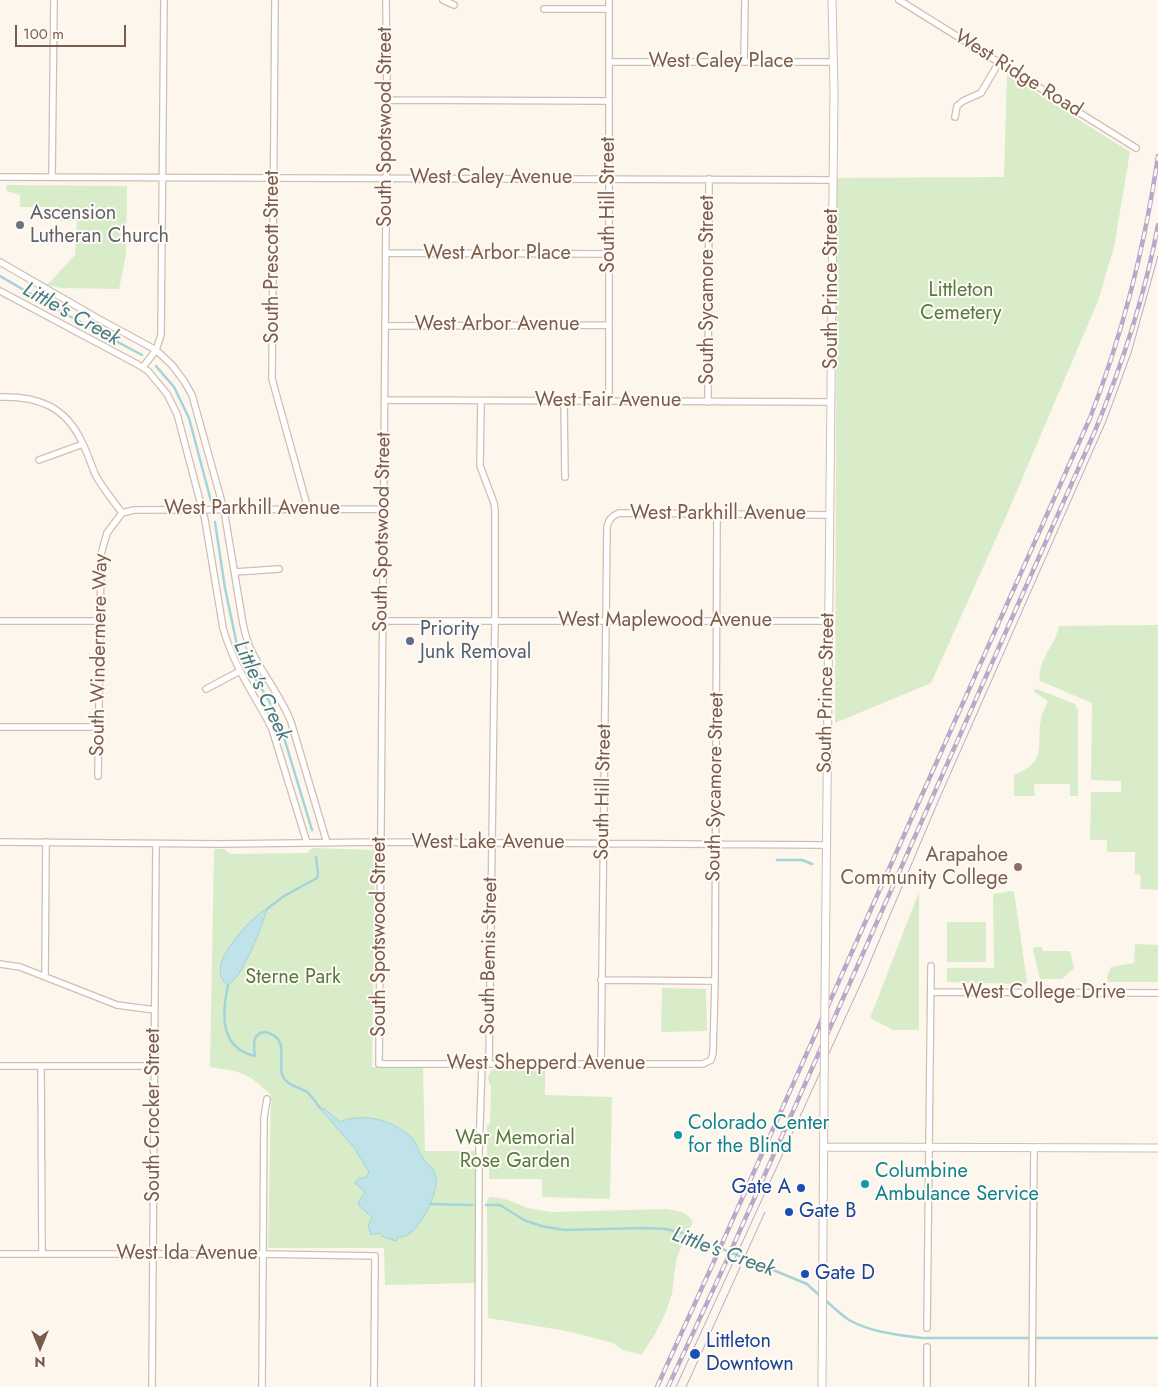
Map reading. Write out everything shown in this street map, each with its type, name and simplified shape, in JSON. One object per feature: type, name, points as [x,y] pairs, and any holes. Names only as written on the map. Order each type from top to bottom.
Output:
[{"type":"street","points":[[52,177],[54,0]]},
{"type":"street","points":[[143,367],[156,350],[161,335],[164,0]]},
{"type":"street","name":"South Prescott Street","points":[[275,0],[272,379],[308,509]]},
{"type":"street","name":"South Spotswood Street","points":[[379,1064],[386,253],[386,0]]},
{"type":"street","points":[[443,0],[454,5]]},
{"type":"street","name":"South Hill Street","points":[[609,0],[609,401]]},
{"type":"street","points":[[744,62],[745,0]]},
{"type":"street","name":"South Prince Street","points":[[822,1387],[828,568],[834,91],[832,0]]},
{"type":"street","name":"West Ridge Road","points":[[900,0],[1136,148]]},
{"type":"street","points":[[544,9],[609,9]]},
{"type":"street","name":"West Caley Place","points":[[609,62],[832,62]]},
{"type":"street","points":[[955,117],[957,106],[963,101],[982,93],[999,62]]},
{"type":"street","points":[[387,100],[609,101]]},
{"type":"street","name":"West Caley Avenue","points":[[0,177],[833,180]]},
{"type":"street","name":"South Sycamore Street","points":[[708,179],[708,402]]},
{"type":"street","name":"West Arbor Place","points":[[386,253],[609,254]]},
{"type":"street","points":[[0,262],[156,350],[172,365],[192,395],[224,510],[242,624],[251,650],[291,722],[326,843]]},
{"type":"street","points":[[0,291],[143,367],[167,394],[177,414],[203,509],[222,628],[233,659],[272,729],[307,843]]},
{"type":"street","name":"West Arbor Avenue","points":[[385,326],[609,325]]},
{"type":"street","points":[[0,397],[34,399],[54,408],[72,424],[83,444],[96,476],[122,513]]},
{"type":"street","name":"West Fair Avenue","points":[[385,400],[831,402]]},
{"type":"street","name":"South Bemis Street","points":[[481,401],[480,466],[495,510],[489,1064]]},
{"type":"street","points":[[564,401],[564,477]]},
{"type":"street","points":[[39,460],[83,444]]},
{"type":"street","name":"West Parkhill Avenue","points":[[122,513],[134,510],[383,508]]},
{"type":"street","name":"South Windermere Way","points":[[98,776],[101,554],[102,544],[107,534],[122,513]]},
{"type":"street","name":"West Parkhill Avenue","points":[[608,521],[613,515],[619,513],[830,514]]},
{"type":"street","name":"South Sycamore Street","points":[[711,1060],[714,1053],[715,981],[717,514]]},
{"type":"street","name":"South Hill Street","points":[[601,1064],[608,521]]},
{"type":"street","points":[[235,572],[279,570]]},
{"type":"street","points":[[0,621],[100,621]]},
{"type":"street","name":"West Maplewood Avenue","points":[[382,621],[828,621]]},
{"type":"street","points":[[206,689],[240,671]]},
{"type":"street","points":[[0,728],[98,727]]},
{"type":"street","name":"West Lake Avenue","points":[[0,842],[826,845]]},
{"type":"street","points":[[45,976],[46,842]]},
{"type":"street","name":"South Crocker Street","points":[[152,1387],[156,844]]},
{"type":"street","points":[[0,964],[20,967],[117,1005],[155,1010]]},
{"type":"street","points":[[927,1328],[931,966]]},
{"type":"street","points":[[601,980],[715,981]]},
{"type":"street","name":"West College Drive","points":[[931,992],[1158,993]]},
{"type":"street","name":"West Shepperd Avenue","points":[[379,1064],[703,1064],[711,1060]]},
{"type":"street","name":"South Bemis Street","points":[[478,1387],[479,1151],[482,1064]]},
{"type":"street","points":[[0,1066],[155,1066]]},
{"type":"street","points":[[41,1066],[42,1253]]},
{"type":"street","points":[[262,1387],[264,1118],[267,1099]]},
{"type":"street","points":[[824,1148],[1158,1148]]},
{"type":"street","points":[[1032,1387],[1034,1148]]},
{"type":"street","name":"West Ida Avenue","points":[[0,1254],[153,1253],[374,1256],[374,1387]]},
{"type":"street","points":[[927,1347],[927,1387]]},
{"type":"green space","name":"Littleton Cemetery","points":[[1007,74],[1130,152],[1114,247],[1098,301],[1004,521],[931,683],[835,723],[837,178],[1004,177]]},
{"type":"green space","points":[[6,185],[127,186],[126,255],[119,289],[61,288],[47,285],[75,255],[77,221],[60,221],[59,207],[20,207],[20,195],[7,191]]},
{"type":"green space","points":[[1158,625],[1158,890],[1140,889],[1141,875],[1135,874],[1135,852],[1107,852],[1107,840],[1090,840],[1091,792],[1121,792],[1121,781],[1091,780],[1092,703],[1040,681],[1040,674],[1043,660],[1059,626]]},
{"type":"green space","points":[[1037,689],[1075,704],[1078,711],[1078,796],[1070,796],[1070,784],[1034,784],[1035,796],[1014,796],[1014,775],[1032,764],[1038,753],[1041,719],[1048,701],[1033,691]]},
{"type":"green space","name":"Sterne Park","points":[[312,848],[375,850],[372,1067],[423,1068],[425,1151],[479,1151],[478,1283],[385,1285],[384,1248],[268,1248],[271,1095],[244,1074],[210,1067],[214,849],[224,849],[230,854],[307,853]]},
{"type":"green space","points":[[919,892],[919,1030],[893,1030],[870,1018]]},
{"type":"green space","points":[[1014,892],[1027,981],[1025,984],[947,982],[947,968],[994,968],[993,894]]},
{"type":"green space","points":[[947,922],[986,922],[986,962],[947,962]]},
{"type":"green space","points":[[1135,944],[1158,945],[1158,982],[1108,982],[1107,976],[1111,967],[1134,963]]},
{"type":"green space","points":[[1035,947],[1042,947],[1043,951],[1070,951],[1074,968],[1062,979],[1040,979],[1033,949]]},
{"type":"green space","points":[[662,988],[706,989],[707,1031],[661,1032]]},
{"type":"green space","name":"War Memorial Rose Garden","points":[[499,1068],[545,1068],[545,1095],[612,1097],[610,1199],[542,1197],[542,1179],[489,1179],[489,1169],[487,1166],[487,1126],[490,1123],[491,1086],[488,1077],[491,1071]]},
{"type":"green space","points":[[490,1197],[505,1199],[528,1208],[551,1212],[667,1209],[682,1212],[691,1219],[693,1222],[677,1258],[672,1293],[667,1309],[651,1341],[641,1355],[621,1349],[613,1343],[587,1336],[488,1318],[487,1200]]},
{"type":"water","points":[[267,909],[245,963],[233,981],[228,985],[222,979],[220,973],[220,967],[227,950],[247,925]]},
{"type":"water","points":[[320,1108],[325,1109],[340,1122],[349,1119],[368,1118],[387,1122],[405,1132],[414,1140],[421,1156],[434,1171],[436,1184],[435,1192],[427,1210],[411,1233],[398,1237],[396,1241],[379,1233],[371,1235],[368,1226],[372,1217],[358,1205],[365,1192],[355,1183],[359,1178],[366,1178],[369,1172],[355,1149]]},
{"type":"waterway","name":"Little's Creek","points":[[0,276],[142,355]]},
{"type":"waterway","name":"Little's Creek","points":[[156,366],[174,387],[189,418],[211,501]]},
{"type":"waterway","name":"Little's Creek","points":[[215,522],[225,588],[237,645],[241,656],[268,699],[279,721],[312,830]]},
{"type":"waterway","name":"Little's Creek","points":[[267,909],[284,896],[317,878],[316,857]]},
{"type":"waterway","points":[[777,860],[802,860],[812,864]]},
{"type":"waterway","name":"Little's Creek","points":[[228,985],[224,1018],[229,1038],[243,1052],[255,1056],[254,1041],[257,1035],[265,1032],[273,1035],[280,1043],[281,1068],[284,1078],[289,1083],[307,1092],[320,1108]]},
{"type":"waterway","name":"Little's Creek","points":[[430,1204],[472,1205]]},
{"type":"waterway","name":"Little's Creek","points":[[486,1205],[500,1205],[524,1220],[541,1226],[565,1230],[644,1228],[666,1229],[682,1233],[807,1284],[820,1296]]},
{"type":"waterway","name":"Little's Creek","points":[[824,1299],[846,1318],[857,1324],[903,1336],[922,1338],[1158,1338]]},
{"type":"tram line","points":[[676,1387],[863,979],[937,804],[1106,421],[1131,353],[1158,256]]},
{"type":"tram line","points":[[686,1387],[765,1212]]},
{"type":"railway","points":[[657,1387],[1090,418],[1113,354],[1132,289],[1147,223],[1158,156]]},
{"type":"railway","points":[[668,1387],[726,1262],[1095,431],[1132,330],[1153,252],[1158,225]]},
{"type":"place","name":"Ascension Lutheran Church","points":[[20,225]]},
{"type":"place","name":"Priority Junk Removal","points":[[410,641]]},
{"type":"place","name":"Arapahoe Community College","points":[[1018,867]]},
{"type":"place","name":"Colorado Center for the Blind","points":[[678,1135]]},
{"type":"place","name":"Columbine Ambulance Service","points":[[865,1184]]},
{"type":"place","name":"Gate A","points":[[801,1188]]},
{"type":"place","name":"Gate B","points":[[789,1212]]},
{"type":"place","name":"Gate D","points":[[805,1274]]},
{"type":"place","name":"Littleton Downtown","points":[[695,1354]]}]
